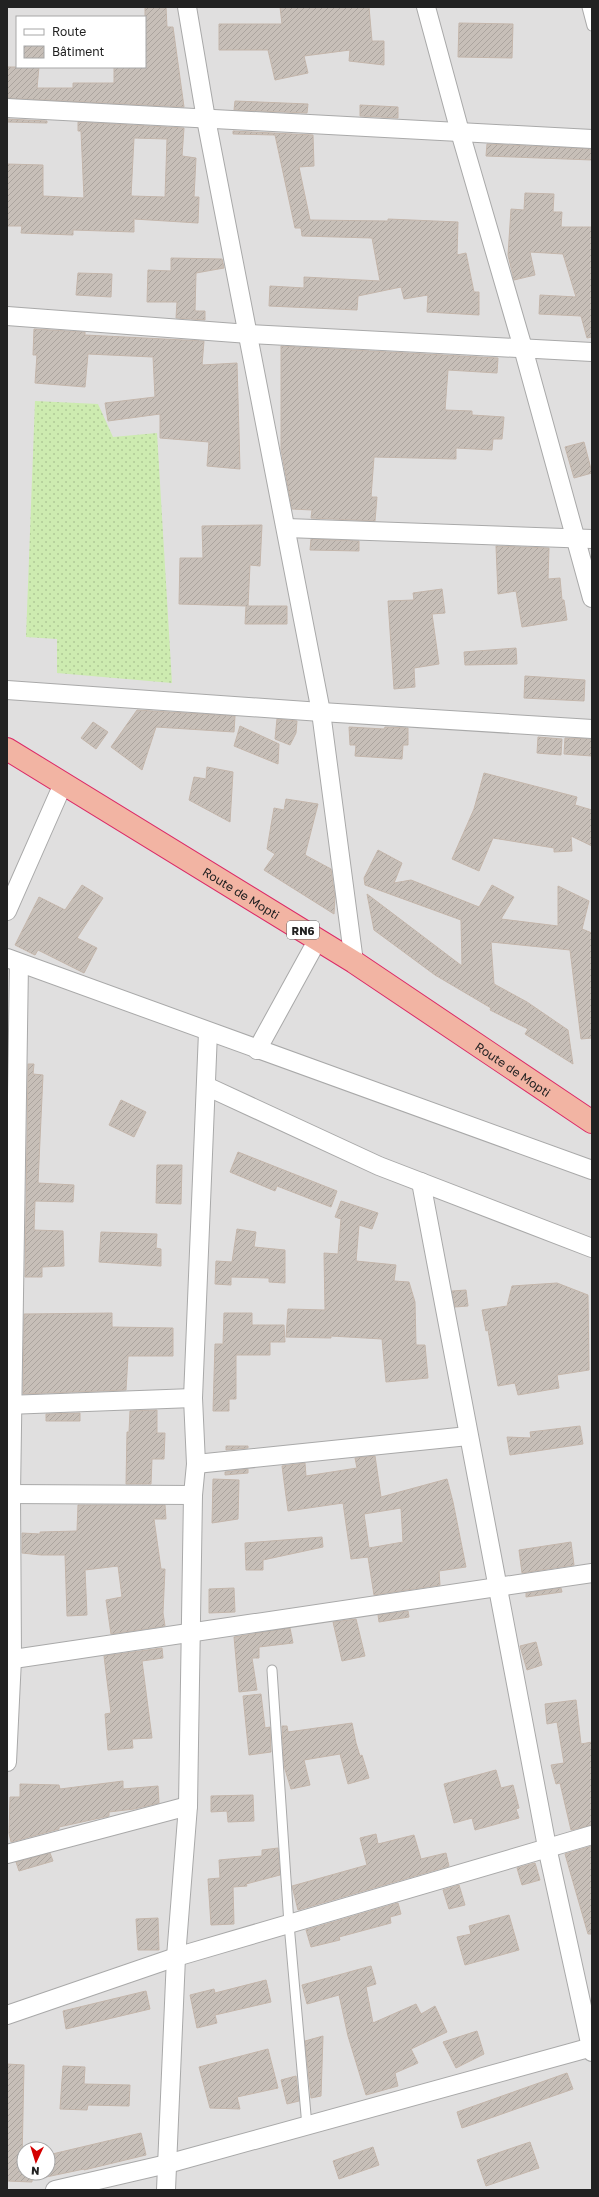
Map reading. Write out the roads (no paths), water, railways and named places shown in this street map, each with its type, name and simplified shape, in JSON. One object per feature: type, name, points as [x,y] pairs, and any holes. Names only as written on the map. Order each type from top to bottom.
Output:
[{"type":"highway","name":"Route de Mopti","points":[[7,749],[318,939],[592,1122]]},
{"type":"street","points":[[187,7],[206,119],[249,334],[321,712],[354,962]]},
{"type":"street","points":[[426,7],[460,132],[523,348],[584,539],[592,598]]},
{"type":"street","points":[[7,108],[592,139]]},
{"type":"street","points":[[7,316],[249,334],[592,352]]},
{"type":"street","points":[[286,528],[584,539]]},
{"type":"street","points":[[7,690],[592,729]]},
{"type":"street","points":[[7,911],[63,784]]},
{"type":"street","points":[[257,1050],[318,939]]},
{"type":"street","points":[[7,1762],[9,1659],[13,960],[257,1050],[592,1170]]},
{"type":"street","points":[[166,2190],[176,1957],[188,1806],[193,1495],[196,1464],[193,1398],[208,1032]]},
{"type":"street","points":[[206,1086],[379,1166],[592,1248]]},
{"type":"street","points":[[55,2190],[167,2164],[592,2049],[548,1847],[499,1586],[468,1436],[421,1182]]},
{"type":"street","points":[[10,1405],[193,1398]]},
{"type":"street","points":[[196,1464],[468,1436]]},
{"type":"street","points":[[9,1494],[193,1495]]},
{"type":"street","points":[[9,1659],[592,1573]]},
{"type":"street","points":[[7,1854],[188,1806]]},
{"type":"street","points":[[7,2015],[176,1957],[592,1835]]},
{"type":"lane","points":[[587,7],[592,26]]},
{"type":"lane","points":[[272,1670],[289,1924],[307,2126]]}]
